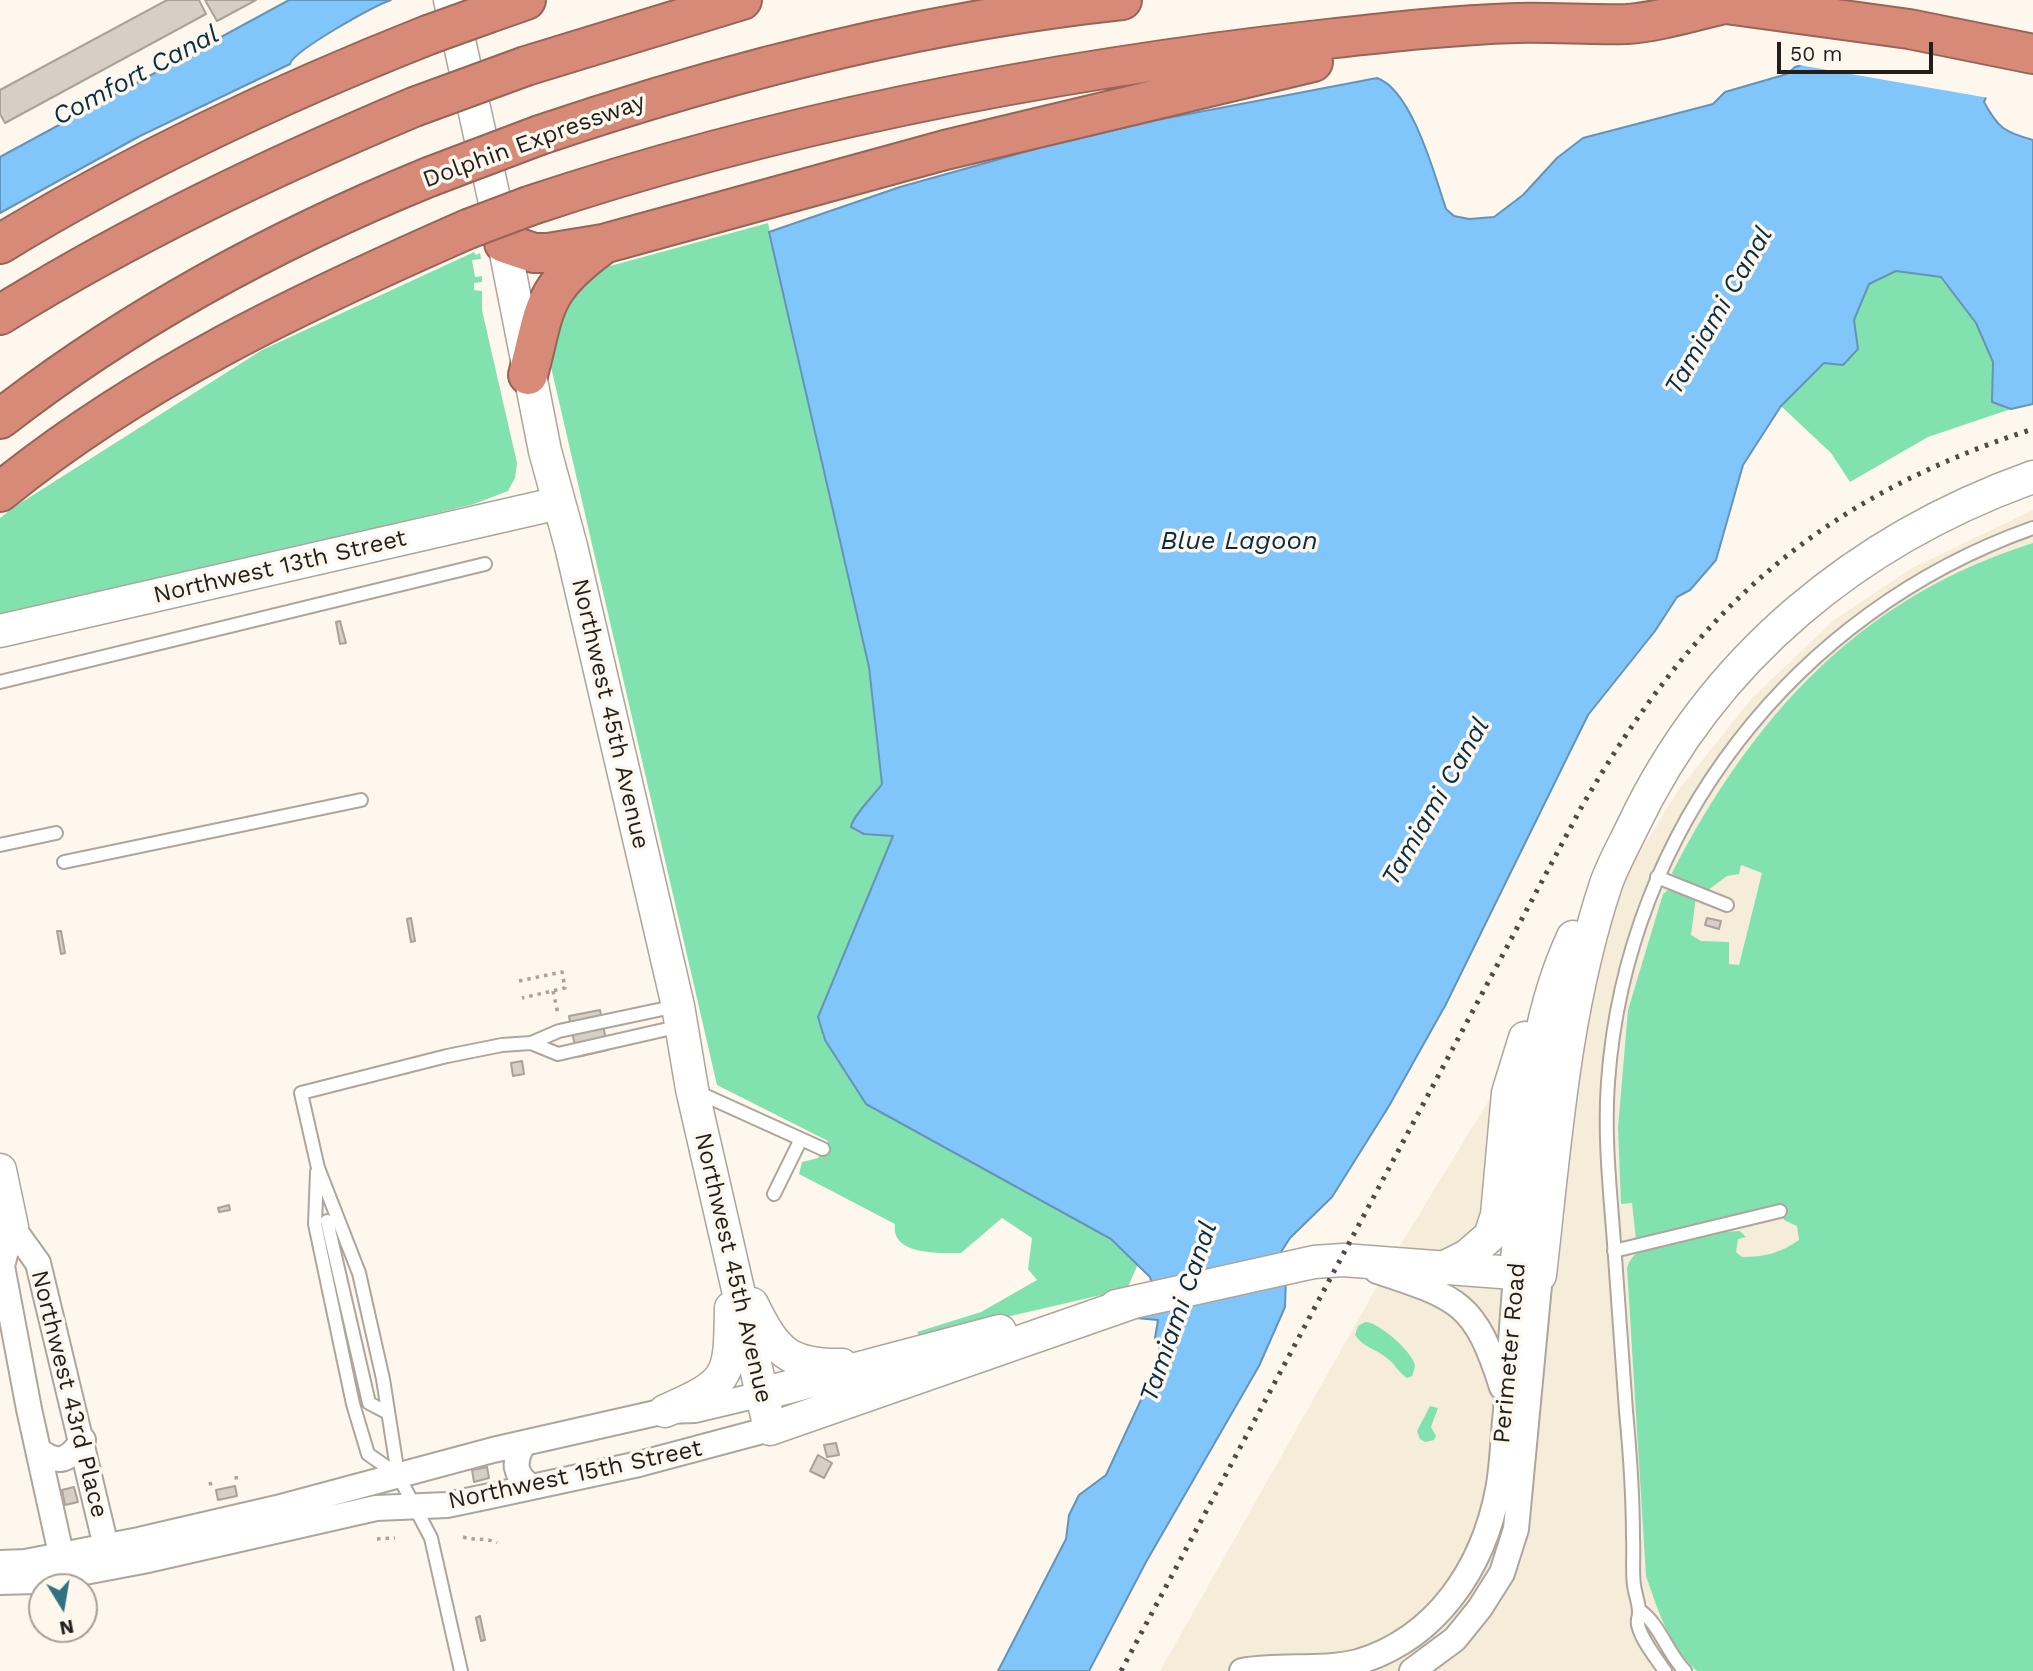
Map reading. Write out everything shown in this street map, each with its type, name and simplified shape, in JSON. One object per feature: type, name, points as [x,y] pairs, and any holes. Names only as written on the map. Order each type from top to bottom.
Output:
[{"type":"highway","points":[[0,244],[81,196],[206,131],[342,70],[428,35],[526,0]]},
{"type":"highway","points":[[0,315],[163,222],[316,149],[414,107],[526,66],[742,0]]},
{"type":"highway","name":"Dolphin Expressway","points":[[0,419],[90,355],[194,291],[314,227],[429,177],[540,135],[693,86],[831,50],[1021,13],[1122,0]]},
{"type":"highway","points":[[0,492],[103,418],[223,345],[332,289],[468,229],[529,206],[687,158],[947,98],[1171,59],[1436,28],[1526,23],[1629,24],[1711,2],[1909,29],[2031,54]]},
{"type":"highway","points":[[504,243],[534,253],[603,244],[945,150],[1346,55],[1436,28]]},
{"type":"highway","points":[[528,375],[538,328],[552,292],[573,265],[603,244]]},
{"type":"street","name":"Northwest 45th Avenue","points":[[450,0],[504,243],[528,375],[680,1016],[692,1089],[770,1429]]},
{"type":"street","name":"Perimeter Road","points":[[1412,1671],[1455,1639],[1480,1608],[1506,1562],[1516,1530],[1522,1476],[1539,1049],[1548,1010],[1571,942],[1584,914],[1606,882],[1653,785],[1675,749],[1738,669],[1771,633],[1829,584],[1895,539],[1968,502],[2033,477]]},
{"type":"street","name":"Northwest 13th Street","points":[[0,631],[559,503]]},
{"type":"street","name":"Perimeter Road","points":[[1242,1671],[1329,1667],[1357,1662],[1407,1640],[1428,1623],[1466,1579],[1486,1534],[1499,1487],[1506,1401],[1567,1040],[1606,882]]},
{"type":"street","points":[[1445,1267],[1473,1252],[1490,1236],[1497,1215],[1508,1093],[1535,1011],[1571,942]]},
{"type":"street","name":"Northwest 43rd Place","points":[[0,1170],[6,1228],[2,1266],[64,1566]]},
{"type":"street","name":"Northwest 43rd Place","points":[[6,1228],[38,1263],[83,1440],[108,1557]]},
{"type":"street","points":[[731,1261],[772,1340],[786,1354],[811,1364],[875,1364]]},
{"type":"street","points":[[665,1411],[704,1395],[716,1384],[725,1370],[731,1340],[731,1261]]},
{"type":"street","points":[[1328,1261],[1436,1290],[1455,1302],[1480,1328],[1506,1401]]},
{"type":"street","name":"Northwest 15th Street","points":[[108,1557],[398,1475],[523,1444],[665,1411],[695,1410],[982,1335],[1328,1261],[1528,1274]]},
{"type":"street","name":"Northwest 15th Street","points":[[0,1582],[108,1557],[376,1508],[447,1505],[639,1464],[770,1429],[1134,1302]]},
{"type":"street","points":[[38,1450],[51,1460],[64,1460],[72,1455],[83,1440]]},
{"type":"street","points":[[523,1444],[515,1458],[516,1468],[519,1478],[531,1487]]},
{"type":"street","name":"Northwest 15th Street","points":[[0,1563],[64,1566]]},
{"type":"lane","points":[[1665,1671],[1637,1623],[1639,1610],[1634,1585],[1630,1458],[1606,1130],[1611,1051],[1625,973],[1657,877],[1713,773],[1748,726],[1805,665],[1861,619],[1920,580],[1978,550],[2033,528]]},
{"type":"lane","points":[[0,682],[485,564]]},
{"type":"lane","points":[[65,862],[361,800]]},
{"type":"lane","points":[[0,845],[55,834]]},
{"type":"lane","points":[[1657,877],[1727,905]]},
{"type":"lane","points":[[461,1671],[431,1538],[398,1475],[359,1273],[318,1168],[301,1093],[447,1056],[502,1045],[531,1043],[559,1031],[680,1016]]},
{"type":"lane","points":[[531,1043],[558,1054],[680,1016]]},
{"type":"lane","points":[[692,1089],[823,1149]]},
{"type":"lane","points":[[774,1195],[801,1139]]},
{"type":"lane","points":[[318,1168],[315,1223],[353,1404],[368,1454],[398,1475]]},
{"type":"lane","points":[[1614,1251],[1780,1211]]},
{"type":"lane","points":[[327,1221],[369,1403],[388,1413]]},
{"type":"lane","points":[[1639,1610],[1651,1618],[1664,1644],[1685,1671]]},
{"type":"path","points":[[519,981],[562,972],[565,988],[522,998]]},
{"type":"path","points":[[553,991],[557,1013]]},
{"type":"path","points":[[236,1476],[237,1484]]},
{"type":"path","points":[[210,1482],[212,1490]]},
{"type":"path","points":[[463,1537],[474,1540],[487,1538],[497,1544]]},
{"type":"path","points":[[377,1539],[395,1538]]},
{"type":"shaded area","points":[[2033,510],[2033,1671],[1160,1671],[1401,1244],[1677,792],[1752,698],[1833,621],[1912,568]]},
{"type":"green space","points":[[768,223],[869,667],[882,784],[859,812],[851,827],[858,832],[893,836],[822,1035],[867,1104],[1111,1239],[1138,1264],[1127,1289],[920,1337],[917,1332],[981,1312],[1037,1280],[1028,1269],[1032,1238],[1002,1218],[961,1253],[930,1252],[909,1247],[901,1242],[896,1234],[895,1224],[799,1174],[802,1162],[818,1158],[828,1141],[717,1085],[548,354],[562,303],[599,269]]},
{"type":"green space","points":[[474,252],[476,255],[480,253],[481,259],[472,260],[475,277],[482,276],[482,282],[474,283],[474,290],[482,291],[482,310],[517,463],[515,478],[508,491],[474,504],[0,619],[0,518],[11,509],[262,350]]},
{"type":"green space","points":[[1896,271],[1941,277],[1976,323],[1993,362],[1992,402],[2011,409],[1928,437],[1850,482],[1831,453],[1781,406],[1808,378],[1842,335],[1869,284]]},
{"type":"green space","points":[[2033,543],[2033,1671],[1697,1671],[1672,1639],[1646,1576],[1627,1268],[1635,1254],[1640,1251],[1704,1235],[1740,1231],[1746,1237],[1738,1239],[1736,1252],[1742,1257],[1772,1253],[1799,1240],[1797,1226],[1784,1220],[1780,1207],[1636,1240],[1632,1203],[1621,1204],[1618,1128],[1628,1010],[1663,894],[1668,890],[1696,897],[1691,935],[1701,941],[1729,942],[1729,964],[1739,965],[1762,873],[1741,865],[1739,874],[1727,876],[1708,890],[1677,882],[1672,873],[1738,763],[1776,714],[1818,669],[1864,630],[1915,595],[1971,566]]},
{"type":"green space","points":[[1365,1322],[1385,1331],[1408,1352],[1415,1365],[1412,1376],[1407,1378],[1387,1358],[1358,1339],[1355,1335],[1358,1326]]},
{"type":"green space","points":[[1430,1406],[1438,1408],[1431,1427],[1436,1436],[1434,1440],[1425,1442],[1420,1439],[1417,1431]]},
{"type":"water","points":[[289,0],[391,0],[319,39],[290,64],[140,136],[0,213],[0,157]]},
{"type":"water","name":"Blue Lagoon","points":[[2029,0],[1984,102],[1993,118],[2003,128],[2033,140],[2033,404],[2011,409],[1992,402],[1993,362],[1976,323],[1941,277],[1896,271],[1869,284],[1854,320],[1858,349],[1843,365],[1824,363],[1781,406],[1743,465],[1716,560],[1690,590],[1677,597],[1655,631],[1588,715],[1446,1004],[1389,1106],[1332,1197],[1290,1238],[1281,1252],[1286,1277],[1285,1307],[1259,1366],[1146,1562],[1089,1671],[998,1671],[1066,1539],[1069,1515],[1079,1495],[1106,1475],[1154,1372],[1160,1349],[1155,1338],[1158,1320],[1136,1318],[1152,1284],[1150,1277],[1111,1239],[866,1104],[825,1040],[818,1017],[893,836],[864,834],[851,827],[859,812],[882,784],[869,667],[769,232],[900,187],[1039,148],[1157,120],[1377,78],[1390,86],[1411,116],[1429,156],[1446,209],[1454,216],[1469,219],[1494,217],[1523,195],[1557,158],[1583,138],[1713,104],[1725,92],[1787,74],[1795,67]]},
{"type":"pier","points":[[1851,0],[2032,0],[1989,98],[1793,64],[1813,60]]},
{"type":"building","points":[[167,0],[199,0],[206,14],[5,123],[0,114],[0,90]]},
{"type":"building","points":[[205,0],[256,0],[217,21]]},
{"type":"building","points":[[340,621],[346,643],[340,644],[336,622]]},
{"type":"building","points":[[411,918],[415,941],[411,942],[407,919]]},
{"type":"building","points":[[1707,918],[1721,921],[1719,929],[1705,925]]},
{"type":"building","points":[[57,931],[61,931],[65,953],[61,954]]},
{"type":"building","points":[[600,1010],[608,1050],[577,1057],[569,1016]]},
{"type":"building","points":[[522,1061],[524,1074],[513,1076],[511,1063]]},
{"type":"building","points":[[229,1205],[230,1210],[219,1212],[218,1208]]},
{"type":"building","points":[[836,1443],[839,1455],[827,1457],[824,1445]]},
{"type":"building","points":[[818,1455],[832,1463],[824,1478],[810,1471]]},
{"type":"building","points":[[487,1467],[489,1478],[474,1482],[472,1470]]},
{"type":"building","points":[[235,1486],[237,1496],[218,1500],[216,1490]]},
{"type":"building","points":[[74,1487],[78,1502],[65,1505],[62,1490]]},
{"type":"building","points":[[480,1616],[485,1640],[481,1641],[476,1618]]},
{"type":"railway","points":[[1121,1671],[1581,808],[1668,676],[1716,621],[1768,572],[1824,528],[1887,490],[1956,457],[2033,429]]},
{"type":"water label","name":"Comfort Canal","points":[[136,76]]},
{"type":"water label","name":"Tamiami Canal","points":[[1719,311]]},
{"type":"water label","name":"Tamiami Canal","points":[[1436,802]]},
{"type":"water label","name":"Tamiami Canal","points":[[1179,1312]]}]
